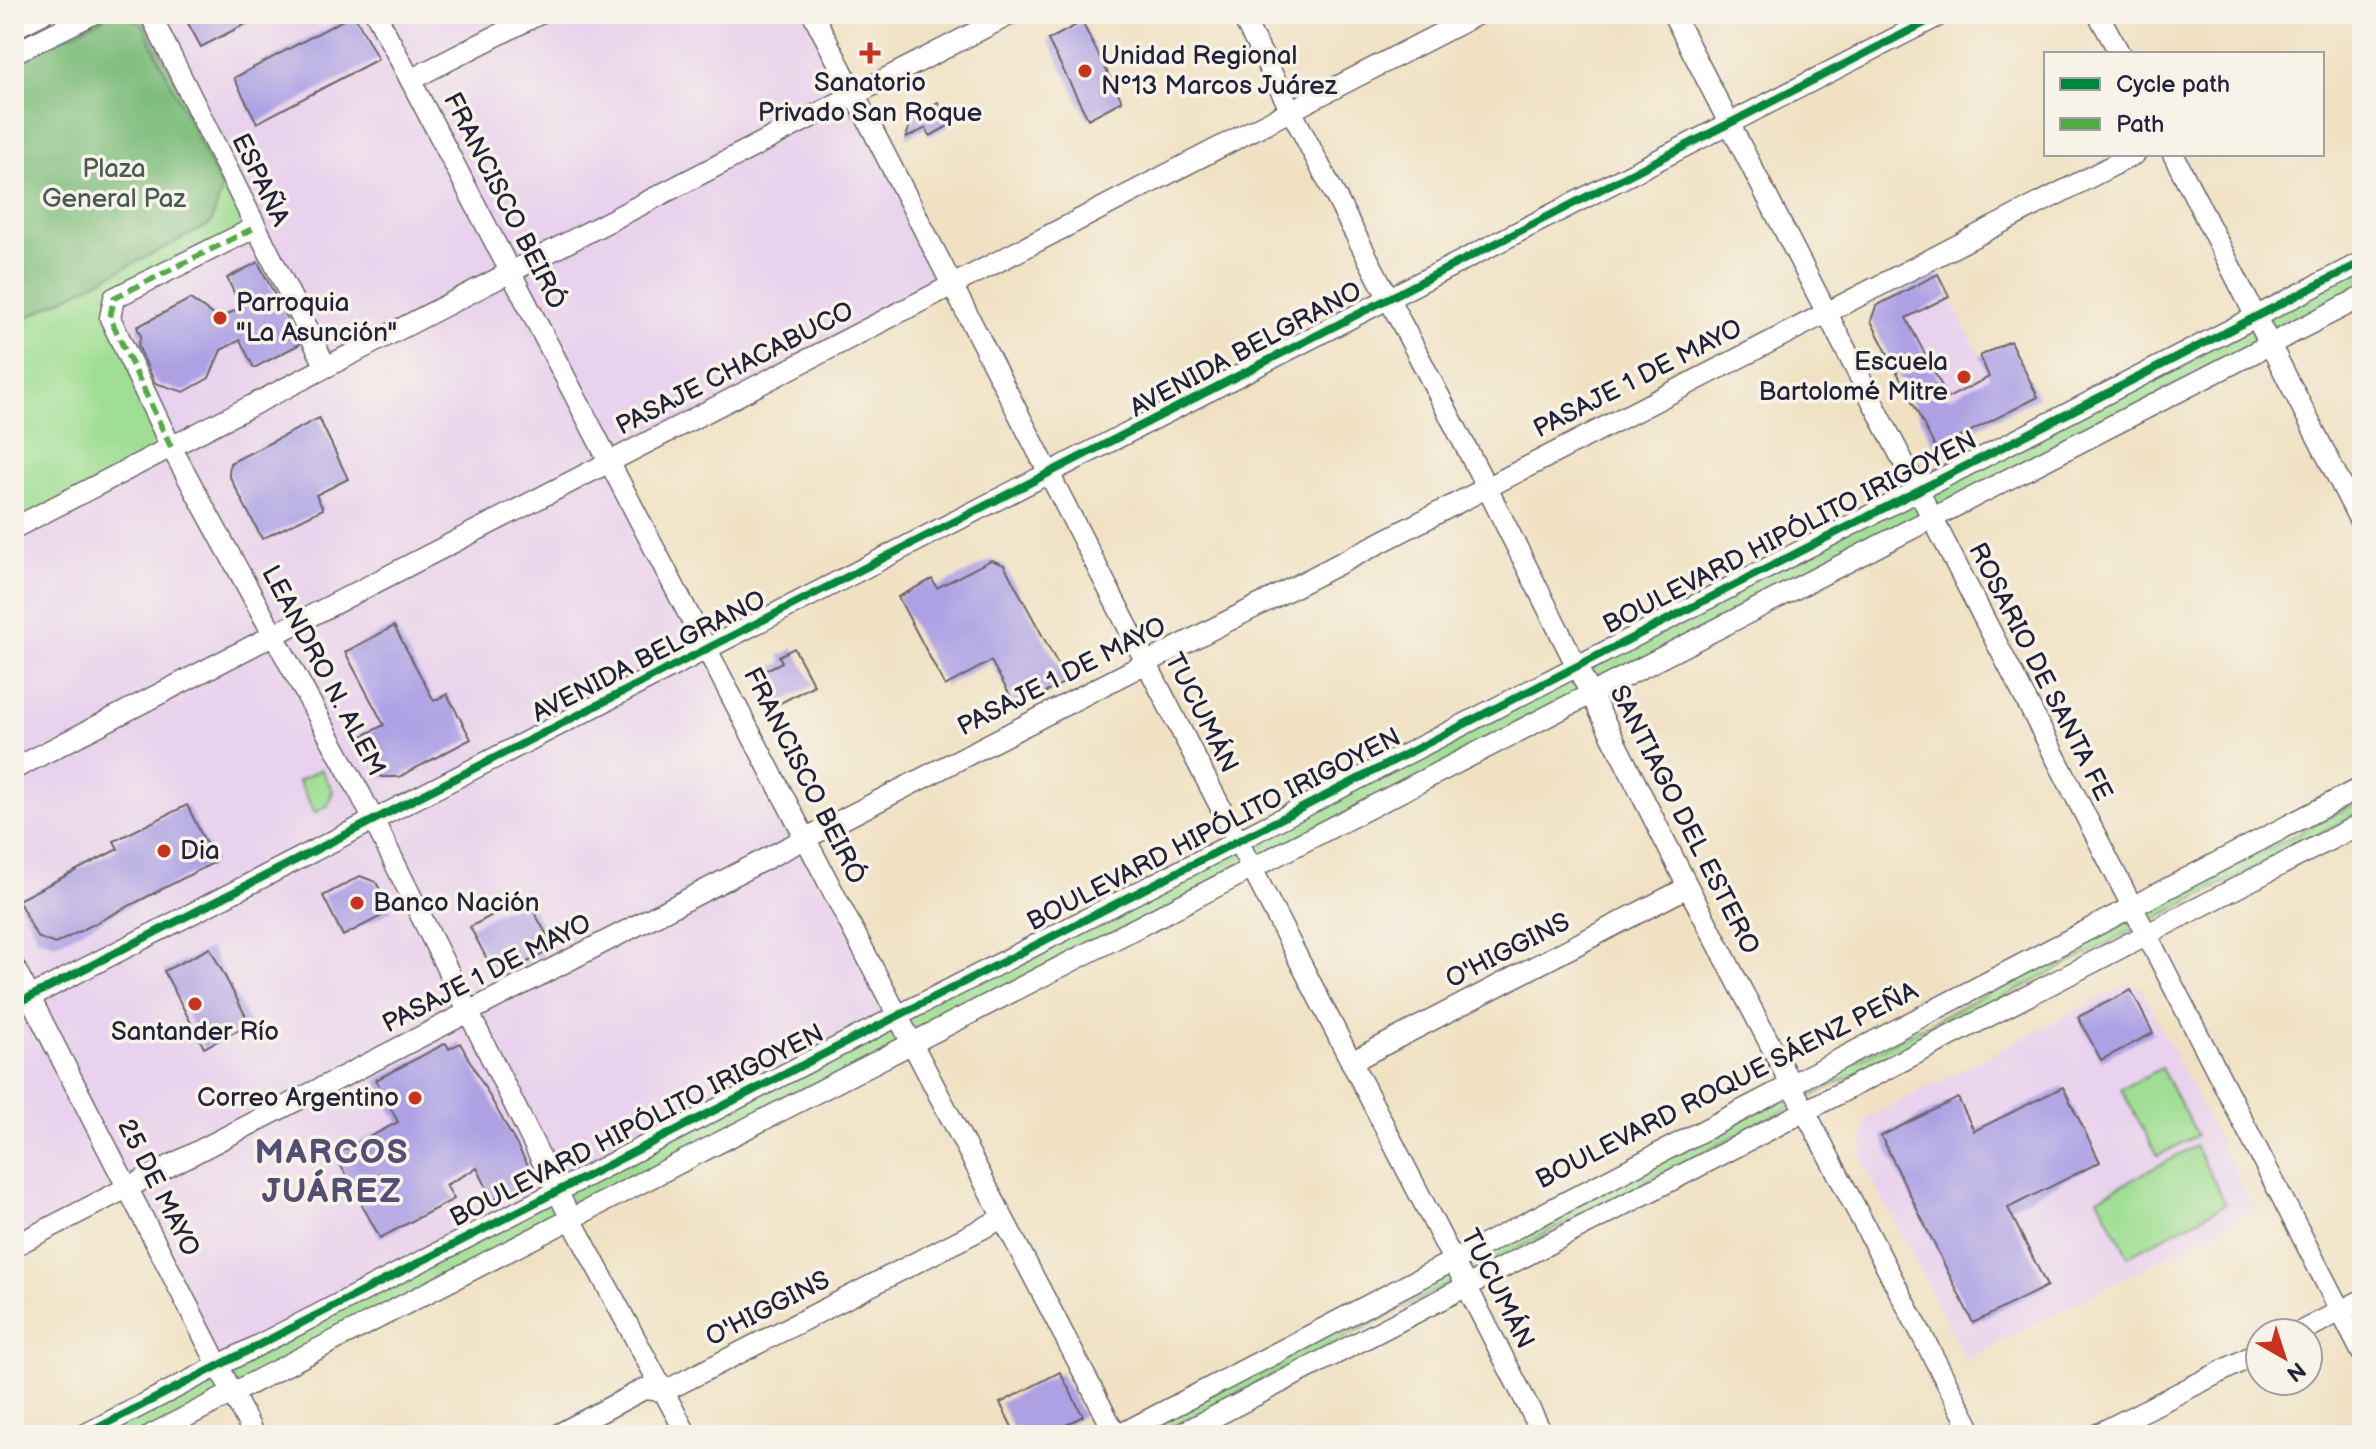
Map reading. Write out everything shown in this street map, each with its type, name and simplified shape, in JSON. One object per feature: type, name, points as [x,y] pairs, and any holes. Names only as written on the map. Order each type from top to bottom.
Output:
[{"type":"street","points":[[14,28],[42,14]]},
{"type":"street","points":[[14,53],[93,14]]},
{"type":"street","name":"ESPAÑA","points":[[150,14],[254,228],[326,367]]},
{"type":"street","name":"FRANCISCO BEIRÓ","points":[[376,14],[807,837],[1001,1219],[1117,1435]]},
{"type":"street","points":[[412,79],[539,14]]},
{"type":"street","name":"TUCUMÁN","points":[[813,14],[1543,1435]]},
{"type":"street","points":[[14,528],[1011,14]]},
{"type":"street","name":"SANTIAGO DEL ESTERO","points":[[1241,14],[1486,486],[1688,887],[1974,1435]]},
{"type":"street","name":"PASAJE CHACABUCO","points":[[14,769],[1478,14]]},
{"type":"street","name":"ROSARIO DE SANTA FE","points":[[1673,14],[2362,1353]]},
{"type":"street","name":"AVENIDA BELGRANO","points":[[22,1001],[372,819],[1050,476],[1387,298],[1942,14]]},
{"type":"street","points":[[2098,14],[2119,52]]},
{"type":"street","name":"PASAJE 1 DE MAYO","points":[[14,1246],[2131,156]]},
{"type":"street","points":[[2174,156],[2362,525]]},
{"type":"street","name":"LEANDRO N. ALEM","points":[[254,228],[114,298],[110,318],[171,447],[372,819],[556,1190],[687,1435]]},
{"type":"street","name":"BOULEVARD HIPÓLITO IRIGOYEN","points":[[84,1435],[2362,262]]},
{"type":"street","name":"BOULEVARD HIPÓLITO IRIGOYEN","points":[[151,1435],[1251,866],[2362,297]]},
{"type":"street","name":"BOULEVARD ROQUE SÁENZ PEÑA","points":[[1117,1435],[2362,787]]},
{"type":"street","points":[[1179,1435],[2362,823]]},
{"type":"street","name":"O'HIGGINS","points":[[1351,1062],[1688,887]]},
{"type":"street","name":"25 DE MAYO","points":[[14,966],[22,1001],[129,1186],[254,1435]]},
{"type":"street","name":"O'HIGGINS","points":[[557,1435],[644,1389],[665,1391],[1001,1219]]},
{"type":"street","points":[[2324,1320],[2362,1300]]},
{"type":"street","points":[[2096,1435],[2244,1360]]},
{"type":"shaded area","points":[[93,14],[813,14],[953,286],[611,463],[896,1016],[218,1367],[129,1187],[14,1246],[14,53]]},
{"type":"shaded area","name":"Escuela Bartolomé Mitre","points":[[1938,274],[1980,356],[2010,341],[2038,397],[1936,449],[1871,321],[1876,306]]},
{"type":"shaded area","points":[[2127,984],[2140,987],[2255,1210],[1966,1360],[1861,1158],[1866,1119]]},
{"type":"green space","name":"Plaza General Paz","points":[[102,14],[141,14],[249,228],[113,297],[170,440],[14,530],[14,59]]},
{"type":"green space","points":[[111,14],[124,14],[143,25],[222,189],[211,224],[14,324],[14,63]]},
{"type":"green space","points":[[2362,262],[2362,297],[151,1435],[84,1435]]},
{"type":"green space","points":[[321,769],[333,791],[328,805],[315,813],[298,781]]},
{"type":"green space","points":[[2362,800],[2362,812],[1157,1435],[1131,1435]]},
{"type":"green space","points":[[2161,1068],[2197,1135],[2158,1156],[2121,1089]]},
{"type":"green space","points":[[2195,1146],[2226,1204],[2128,1256],[2098,1198]]},
{"type":"building","points":[[183,14],[265,14],[201,47]]},
{"type":"building","points":[[354,14],[378,59],[257,123],[234,78]]},
{"type":"building","name":"Unidad Regional Nº13 Marcos Juárez","points":[[1082,22],[1122,101],[1088,119],[1048,40]]},
{"type":"building","points":[[938,102],[950,125],[930,136],[926,128],[906,138],[912,116]]},
{"type":"building","name":"Parroquia \"La Asunción\"","points":[[258,262],[300,344],[254,368],[240,340],[221,350],[209,378],[184,392],[155,383],[138,346],[141,336],[137,327],[190,299],[219,319],[241,307],[227,278]]},
{"type":"building","name":"Escuela Bartolomé Mitre","points":[[1938,274],[1949,296],[1906,318],[1948,398],[1989,377],[1980,356],[2010,341],[2038,397],[1936,449],[1871,321],[1876,306]]},
{"type":"building","points":[[319,418],[348,479],[316,495],[323,509],[262,539],[229,475],[230,463]]},
{"type":"building","points":[[991,560],[1004,565],[1067,681],[1017,708],[991,661],[945,686],[898,597],[932,579],[937,588]]},
{"type":"building","points":[[394,626],[434,701],[447,694],[471,739],[399,777],[381,777],[360,737],[384,725],[345,652]]},
{"type":"building","points":[[794,648],[814,685],[777,705],[760,673],[782,662],[779,656]]},
{"type":"building","points":[[187,805],[215,862],[55,944],[37,937],[18,900],[118,849],[114,841]]},
{"type":"building","name":"Banco Nación","points":[[360,876],[376,882],[391,911],[343,936],[323,896]]},
{"type":"building","points":[[526,897],[554,948],[497,978],[470,927]]},
{"type":"building","points":[[210,948],[250,1024],[204,1048],[164,971]]},
{"type":"building","points":[[2131,990],[2153,1033],[2101,1060],[2078,1017]]},
{"type":"building","points":[[446,1043],[449,1049],[460,1043],[529,1167],[522,1185],[493,1200],[477,1168],[446,1185],[454,1199],[380,1238],[335,1155],[398,1122],[376,1080]]},
{"type":"building","points":[[2063,1087],[2100,1162],[2008,1208],[2047,1286],[1973,1323],[1881,1136],[1958,1098],[1974,1131]]},
{"type":"building","points":[[1060,1372],[1083,1416],[1047,1435],[1016,1435],[1000,1403]]},
{"type":"marked path","points":[[171,447],[110,318],[114,298],[254,228]]},
{"type":"cycle path","points":[[14,1005],[1942,14]]},
{"type":"cycle path","points":[[84,1435],[2362,262]]},
{"type":"place","name":"Sanatorio Privado San Roque","points":[[870,53]]},
{"type":"place","name":"Unidad Regional Nº13 Marcos Juárez","points":[[1085,71]]},
{"type":"place","name":"Parroquia \"La Asunción\"","points":[[220,318]]},
{"type":"place","name":"Escuela Bartolomé Mitre","points":[[1964,377]]},
{"type":"place","name":"Dia","points":[[164,851]]},
{"type":"place","name":"Banco Nación","points":[[357,903]]},
{"type":"place","name":"Santander Río","points":[[195,1004]]},
{"type":"place","name":"Correo Argentino","points":[[415,1098]]},
{"type":"district","name":"MARCOS JUÁREZ","points":[[332,1172]]}]
